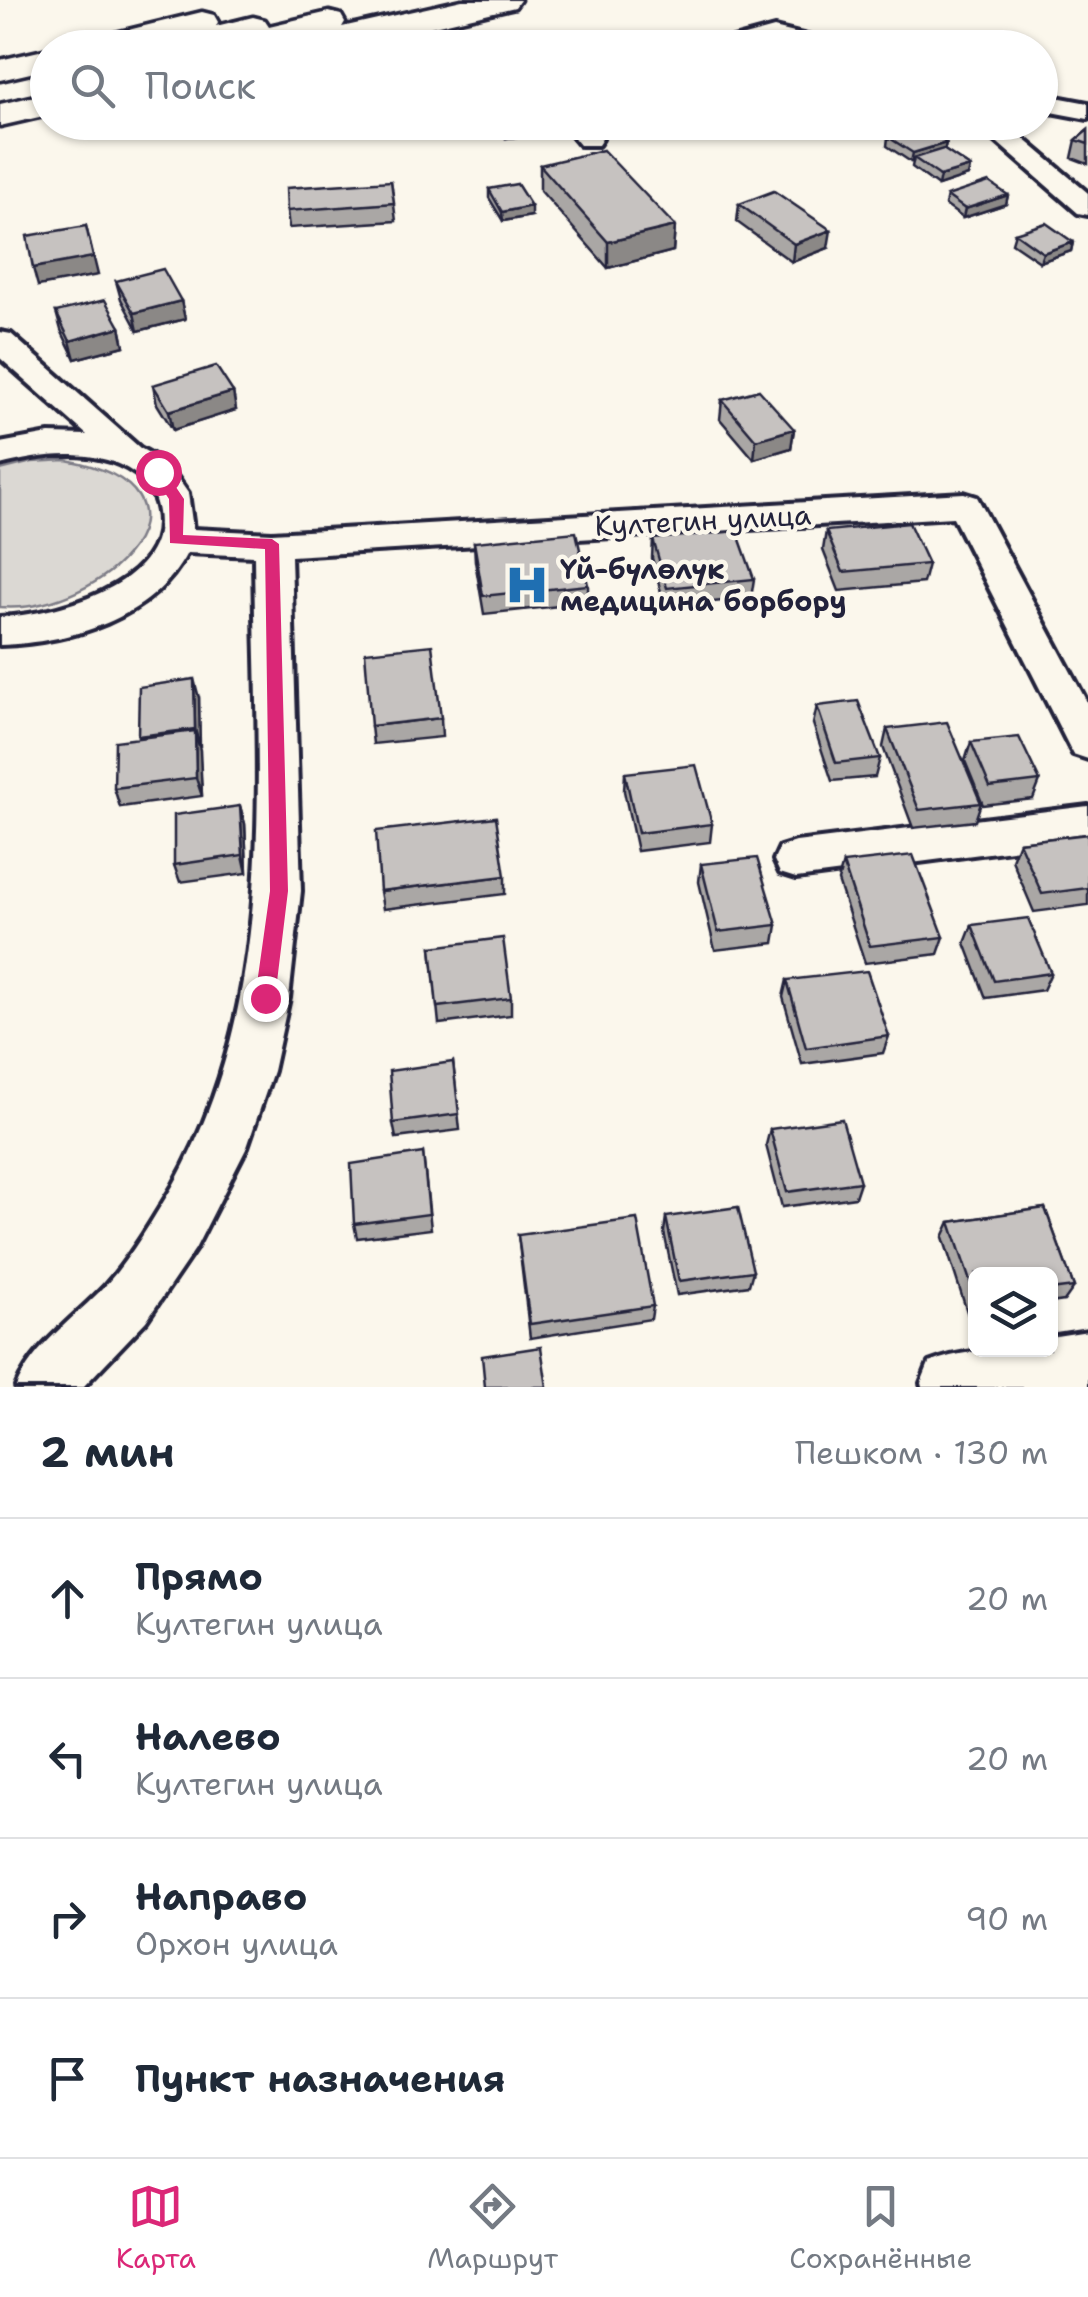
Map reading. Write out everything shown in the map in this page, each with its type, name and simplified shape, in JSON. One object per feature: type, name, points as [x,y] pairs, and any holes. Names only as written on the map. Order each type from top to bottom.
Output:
[{"type":"highway","points":[[171,30],[297,0]]},
{"type":"highway","points":[[241,30],[368,0]]},
{"type":"highway","points":[[296,30],[424,0]]},
{"type":"highway","points":[[373,30],[504,0]]},
{"type":"highway","points":[[0,70],[30,63]]},
{"type":"highway","points":[[0,86],[30,79]]},
{"type":"highway","points":[[0,99],[30,92]]},
{"type":"highway","points":[[0,114],[30,108]]},
{"type":"street","points":[[1058,106],[1088,112]]},
{"type":"street","points":[[1008,140],[1088,207]]},
{"type":"street","points":[[0,340],[126,453],[158,472],[176,499],[175,540],[155,574],[103,610],[37,631],[0,631]]},
{"type":"street","points":[[0,454],[44,444],[81,444],[126,453]]},
{"type":"street","name":"Култегин улица","points":[[175,540],[272,544],[964,505],[1088,743]]},
{"type":"street","points":[[44,1387],[127,1302],[176,1231],[222,1146],[248,1071],[265,998],[279,891],[272,544]]},
{"type":"street","points":[[796,860],[1088,823]]},
{"type":"street","points":[[949,1382],[1088,1360]]},
{"type":"shaded area","points":[[66,460],[114,475],[139,497],[144,522],[133,548],[109,572],[77,592],[39,604],[0,607],[0,470],[32,462]]},
{"type":"building","points":[[1088,130],[1088,144],[1076,140]]},
{"type":"building","points":[[893,140],[946,143],[913,153]]},
{"type":"building","points":[[943,149],[970,167],[940,176],[914,158]]},
{"type":"building","points":[[603,150],[675,226],[608,242],[540,165]]},
{"type":"building","points":[[391,181],[394,203],[287,211],[286,188]]},
{"type":"building","points":[[989,182],[1008,195],[965,209],[947,196]]},
{"type":"building","points":[[517,184],[531,206],[502,212],[489,189]]},
{"type":"building","points":[[774,191],[831,230],[794,244],[739,204]]},
{"type":"building","points":[[1046,223],[1073,242],[1043,253],[1015,233]]},
{"type":"building","points":[[86,226],[93,257],[33,268],[27,236]]},
{"type":"building","points":[[163,269],[181,301],[134,313],[116,281]]},
{"type":"building","points":[[105,300],[120,327],[70,341],[56,312]]},
{"type":"building","points":[[216,366],[233,392],[169,411],[153,385]]},
{"type":"building","points":[[759,390],[794,429],[756,440],[722,400]]},
{"type":"building","points":[[909,523],[928,564],[843,572],[826,531]]},
{"type":"building","points":[[737,531],[754,579],[667,588],[653,539]]},
{"type":"building","points":[[576,532],[588,585],[483,596],[474,542]]},
{"type":"building","points":[[432,645],[441,718],[371,726],[365,652]]},
{"type":"building","points":[[194,679],[195,729],[138,736],[139,687]]},
{"type":"building","points":[[858,701],[880,758],[836,763],[817,706]]},
{"type":"building","points":[[947,722],[981,803],[919,810],[887,729]]},
{"type":"building","points":[[195,731],[196,778],[114,788],[115,741]]},
{"type":"building","points":[[1019,737],[1040,781],[990,787],[971,742]]},
{"type":"building","points":[[696,765],[712,824],[638,833],[625,773]]},
{"type":"building","points":[[240,806],[243,855],[174,865],[174,815]]},
{"type":"building","points":[[496,817],[505,876],[380,891],[376,831]]},
{"type":"building","points":[[1088,834],[1088,888],[1042,894],[1019,842]]},
{"type":"building","points":[[913,855],[944,937],[870,946],[843,863]]},
{"type":"building","points":[[757,858],[777,925],[718,932],[701,864]]},
{"type":"building","points":[[1028,918],[1051,973],[994,981],[972,925]]},
{"type":"building","points":[[503,938],[511,998],[437,1007],[431,947]]},
{"type":"building","points":[[867,971],[889,1036],[806,1048],[787,980]]},
{"type":"building","points":[[453,1062],[459,1114],[393,1123],[389,1071]]},
{"type":"building","points":[[842,1119],[860,1182],[787,1192],[770,1129]]},
{"type":"building","points":[[423,1153],[429,1214],[354,1224],[351,1164]]},
{"type":"building","points":[[738,1207],[753,1271],[679,1281],[666,1217]]},
{"type":"building","points":[[1045,1208],[1074,1287],[1058,1289],[1058,1267],[968,1267],[968,1275],[950,1222]]},
{"type":"building","points":[[637,1219],[653,1306],[530,1324],[518,1235]]},
{"type":"building","points":[[541,1347],[547,1387],[485,1387],[482,1356]]},
{"type":"place","name":"Үй-бүлөлүк медицина борбору","points":[[527,585]]},
{"type":"route","points":[[158,472],[176,499],[175,540],[272,544],[279,891],[265,998]]}]
